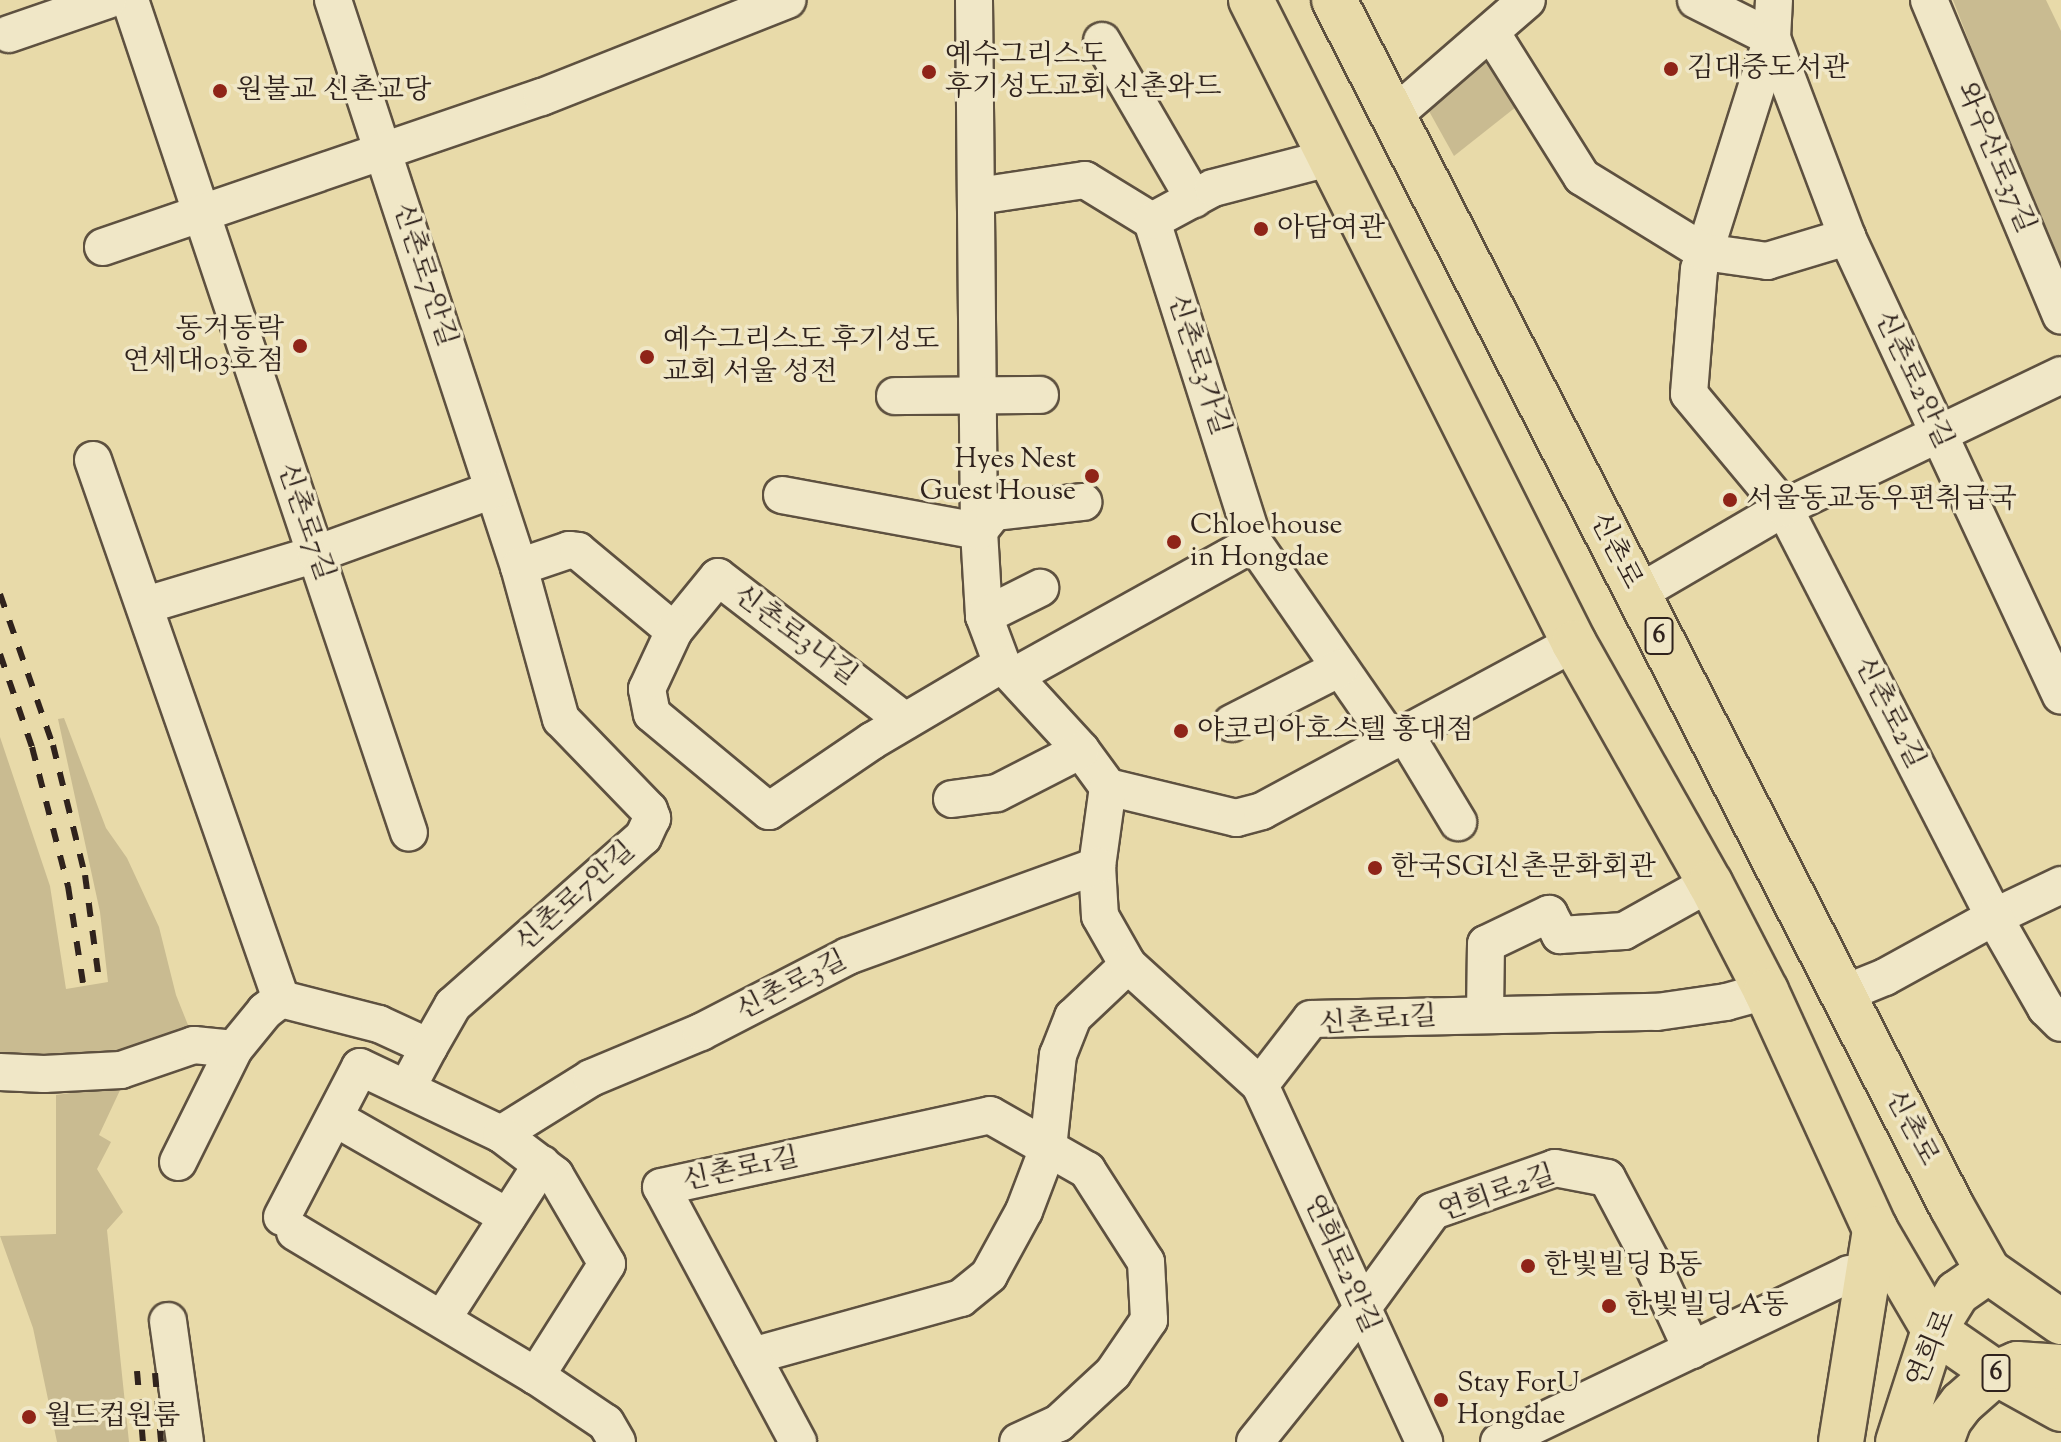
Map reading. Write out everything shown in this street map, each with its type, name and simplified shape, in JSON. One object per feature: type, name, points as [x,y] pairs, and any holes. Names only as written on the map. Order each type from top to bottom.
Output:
[{"type":"main road","name":"6","points":[[1251,0],[1333,157],[1574,643],[1710,883],[1766,991],[1875,1229],[1934,1330],[1996,1373],[2061,1409]]},
{"type":"main road","name":"신촌로","points":[[1334,0],[1988,1271]]},
{"type":"main road","points":[[1841,1442],[1875,1229]]},
{"type":"main road","name":"6","points":[[1988,1271],[2061,1322]]},
{"type":"main road","name":"연희로","points":[[1898,1442],[1934,1330],[1957,1293],[1988,1271]]},
{"type":"main road","points":[[1941,1442],[1949,1420],[1962,1403],[1996,1373],[2017,1364],[2061,1367]]},
{"type":"street","points":[[9,34],[108,0]]},
{"type":"street","name":"신촌로7길","points":[[130,0],[409,833]]},
{"type":"street","name":"신촌로7안길","points":[[333,0],[519,567],[561,719],[649,810],[651,826],[643,837],[453,1005],[407,1088]]},
{"type":"street","points":[[103,247],[542,97],[787,0]]},
{"type":"street","points":[[974,0],[979,531],[984,616],[1009,669],[1081,750],[1108,787],[1236,818],[1262,811],[1574,643]]},
{"type":"street","points":[[1393,116],[1527,0]]},
{"type":"street","points":[[1696,0],[1772,38]]},
{"type":"street","name":"신촌로2안길","points":[[1701,260],[1772,38],[1774,0]]},
{"type":"street","name":"와우산로37길","points":[[1929,0],[2061,315]]},
{"type":"street","points":[[1491,32],[1582,177],[1701,260],[1767,261],[1847,237]]},
{"type":"street","name":"신촌로2안길","points":[[1772,38],[1847,237],[2061,696]]},
{"type":"street","points":[[1102,41],[1194,199]]},
{"type":"street","points":[[978,196],[1085,180],[1152,221],[1213,188],[1333,157]]},
{"type":"street","name":"신촌로3가길","points":[[1152,221],[1254,543],[1340,668],[1398,738]]},
{"type":"street","name":"신촌로2길","points":[[1701,260],[1689,394],[1784,508],[1994,917],[2046,1008],[2061,1023]]},
{"type":"street","points":[[1637,594],[1784,508],[2061,375]]},
{"type":"street","points":[[895,396],[1040,395]]},
{"type":"street","points":[[93,460],[281,999]]},
{"type":"street","points":[[146,605],[316,554],[493,490]]},
{"type":"street","points":[[782,495],[979,531]]},
{"type":"street","points":[[979,531],[994,512],[1083,502]]},
{"type":"street","name":"신촌로3나길","points":[[905,721],[718,577],[674,631],[647,689],[652,714],[769,811],[905,721],[1254,543]]},
{"type":"street","points":[[519,567],[569,550],[578,551],[674,631]]},
{"type":"street","points":[[984,616],[1040,588]]},
{"type":"street","points":[[1232,723],[1340,668]]},
{"type":"street","points":[[1398,738],[1458,822]]},
{"type":"street","points":[[952,799],[997,793],[1081,750]]},
{"type":"street","points":[[1108,787],[1097,866],[1100,916],[1128,965],[1260,1085]]},
{"type":"street","name":"신촌로3길","points":[[501,1134],[591,1078],[701,1032],[848,956],[1097,866]]},
{"type":"street","points":[[1485,1015],[1486,944],[1549,914],[1560,935],[1624,931],[1710,883]]},
{"type":"street","points":[[1843,994],[1885,977],[1994,917],[2061,885]]},
{"type":"street","points":[[798,1442],[752,1356],[961,1298],[989,1275],[1024,1211],[1048,1148],[1058,1055],[1073,1017],[1128,965]]},
{"type":"street","name":"신촌로1길","points":[[1260,1085],[1311,1019],[1657,1012],[1726,1002],[1766,991]]},
{"type":"street","points":[[281,999],[379,1024],[429,1047]]},
{"type":"street","points":[[178,1162],[234,1049],[265,1011],[281,999]]},
{"type":"street","points":[[0,1072],[44,1074],[121,1070],[194,1045],[234,1049]]},
{"type":"street","points":[[536,1376],[607,1264],[555,1175],[542,1164],[501,1134],[360,1067],[288,1225],[536,1376],[606,1423],[617,1442]]},
{"type":"street","name":"연희로2안길","points":[[1260,1085],[1424,1442]]},
{"type":"street","name":"신촌로1길","points":[[752,1356],[661,1187],[990,1115],[1087,1170],[1146,1262],[1149,1320],[1113,1373],[1059,1423],[1018,1442]]},
{"type":"street","points":[[335,1118],[508,1217]]},
{"type":"street","points":[[443,1318],[542,1164]]},
{"type":"street","name":"연희로2길","points":[[1255,1442],[1361,1310],[1433,1211],[1555,1168],[1607,1178],[1651,1261],[1692,1350]]},
{"type":"street","points":[[1499,1442],[1849,1274],[1868,1276]]},
{"type":"street","points":[[168,1321],[185,1442]]},
{"type":"shaded area","points":[[1953,0],[2046,0],[2061,31],[2061,279]]},
{"type":"shaded area","points":[[1484,51],[1521,103],[1454,156],[1425,104]]},
{"type":"shaded area","points":[[64,718],[106,828],[127,858],[159,927],[176,995],[190,1030],[117,1055],[0,1056],[0,737],[50,886],[66,989],[108,982],[100,912],[58,719]]},
{"type":"shaded area","points":[[122,1086],[99,1135],[111,1142],[97,1169],[123,1212],[107,1230],[129,1442],[57,1442],[33,1328],[0,1236],[56,1234],[56,1095]]},
{"type":"railway","points":[[0,594],[53,745],[85,875],[99,980]]},
{"type":"railway","points":[[0,654],[32,747],[68,886],[83,983]]},
{"type":"railway","points":[[137,1371],[143,1442]]},
{"type":"railway","points":[[155,1373],[161,1442]]},
{"type":"place","name":"김대중도서관","points":[[1671,69]]},
{"type":"place","name":"예수그리스도 후기성도교회 신촌와드","points":[[929,72]]},
{"type":"place","name":"원불교 신촌교당","points":[[220,91]]},
{"type":"place","name":"아담여관","points":[[1261,229]]},
{"type":"place","name":"동거동락 연세대03호점","points":[[300,346]]},
{"type":"place","name":"예수그리스도 후기성도 교회 서울 성전","points":[[647,357]]},
{"type":"place","name":"Hyes Nest Guest House","points":[[1092,476]]},
{"type":"place","name":"서울동교동우편취급국","points":[[1730,500]]},
{"type":"place","name":"Chloe house in Hongdae","points":[[1174,542]]},
{"type":"place","name":"야코리아호스텔 홍대점","points":[[1181,731]]},
{"type":"place","name":"한국SGI신촌문화회관","points":[[1375,868]]},
{"type":"place","name":"한빛빌딩 B동","points":[[1528,1266]]},
{"type":"place","name":"한빛빌딩 A동","points":[[1609,1306]]},
{"type":"place","name":"Stay ForU Hongdae","points":[[1441,1400]]},
{"type":"place","name":"월드컵원룸","points":[[29,1417]]}]
